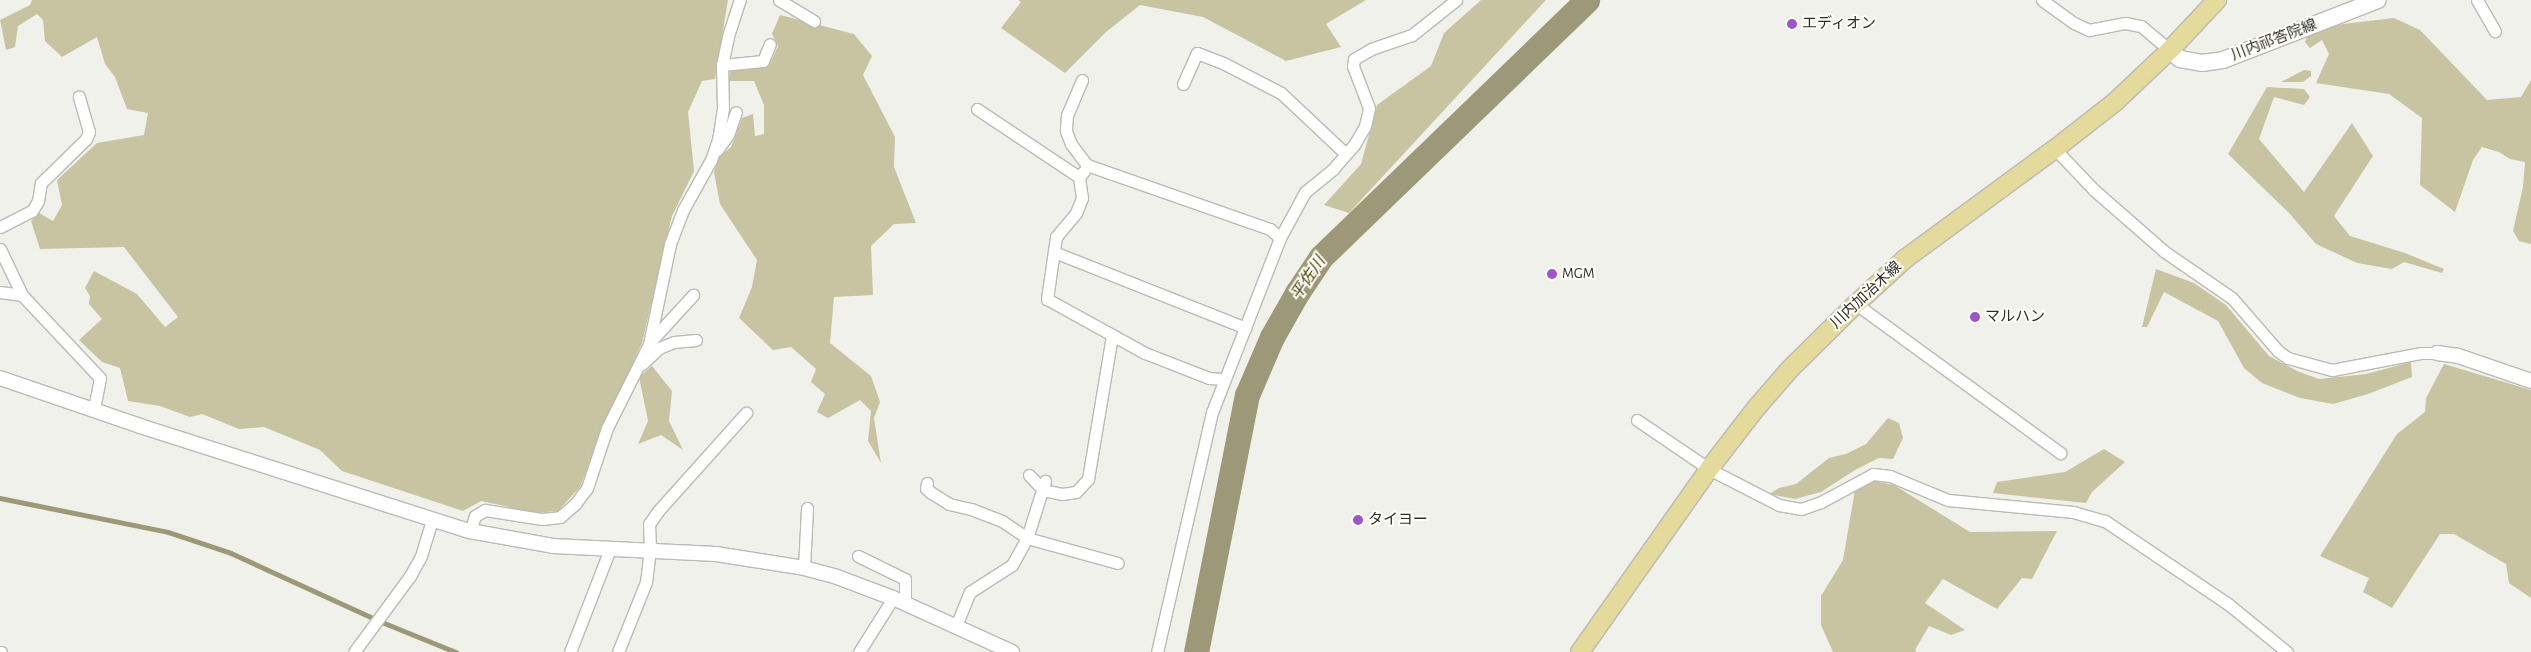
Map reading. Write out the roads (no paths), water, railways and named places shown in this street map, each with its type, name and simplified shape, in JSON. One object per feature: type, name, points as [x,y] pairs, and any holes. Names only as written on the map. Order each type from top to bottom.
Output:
[{"type":"main road","name":"川内加治木線","points":[[1580,652],[1708,469],[1784,375],[1905,259],[2055,149],[2115,102],[2170,50],[2217,0]]},
{"type":"main road","name":"川内祁答院線","points":[[2170,50],[2180,59],[2202,63],[2224,60],[2378,0]]},
{"type":"street","points":[[649,344],[670,244],[683,210],[714,152],[723,108],[722,65],[728,36],[740,0]]},
{"type":"street","points":[[779,0],[814,21]]},
{"type":"street","points":[[1157,652],[1212,412],[1280,238],[1306,192],[1354,146],[1365,126],[1369,108],[1353,66],[1354,58],[1371,49],[1412,35],[1456,0]]},
{"type":"street","points":[[2042,0],[2074,23],[2089,30],[2125,23],[2140,26],[2170,50]]},
{"type":"street","points":[[2477,0],[2495,31]]},
{"type":"street","points":[[722,65],[763,61],[770,44]]},
{"type":"street","points":[[1183,84],[1197,53],[1225,64],[1281,93],[1346,154]]},
{"type":"street","points":[[1082,80],[1067,115],[1066,131],[1071,144],[1088,166],[1270,229],[1280,238]]},
{"type":"street","points":[[0,227],[32,211],[38,201],[41,183],[86,139],[89,132],[79,96]]},
{"type":"street","points":[[977,109],[1079,177]]},
{"type":"street","points":[[714,152],[720,148],[728,135],[736,112]]},
{"type":"street","points":[[2055,149],[2094,190],[2165,252],[2232,298],[2278,351],[2288,358],[2332,370],[2421,353],[2437,353],[2458,356],[2531,381]]},
{"type":"street","points":[[1088,166],[1079,177],[1082,198],[1076,213],[1056,237],[1047,299],[1145,353],[1209,378],[1225,379]]},
{"type":"street","points":[[0,249],[22,295],[100,378],[94,410]]},
{"type":"street","points":[[1054,252],[1246,328]]},
{"type":"street","points":[[0,292],[22,295]]},
{"type":"street","points":[[470,531],[475,516],[485,510],[542,519],[560,517],[575,504],[587,488],[607,428],[649,344],[693,295]]},
{"type":"street","points":[[1856,304],[2060,453]]},
{"type":"street","points":[[1029,475],[1062,494],[1076,492],[1088,479],[1112,335]]},
{"type":"street","points":[[634,372],[659,348],[674,342],[696,340]]},
{"type":"street","points":[[0,378],[470,531],[543,544],[743,557],[804,568],[838,577],[899,601],[1012,652]]},
{"type":"street","points":[[618,652],[646,582],[650,550],[649,524],[658,511],[746,413]]},
{"type":"street","points":[[1637,420],[1708,469],[1779,505],[1801,510],[1821,502],[1873,474],[1890,476],[1948,500],[2073,512],[2106,521],[2228,604],[2287,652]]},
{"type":"street","points":[[927,483],[926,488],[930,492],[949,504],[971,509],[1002,521],[1027,538],[1118,563]]},
{"type":"street","points":[[956,626],[970,592],[1012,565],[1027,538],[1044,485]]},
{"type":"street","points":[[804,568],[807,508]]},
{"type":"street","points":[[354,652],[410,576],[421,556],[432,520]]},
{"type":"street","points":[[570,652],[610,549]]},
{"type":"street","points":[[858,556],[905,579],[899,601],[859,652]]},
{"type":"waterway","name":"平佐川","points":[[1196,652],[1247,395],[1272,337],[1297,293],[1321,257],[1587,0]]},
{"type":"waterway","points":[[0,498],[168,532],[231,553],[382,622],[456,652]]},
{"type":"place","name":"エディオン","points":[[1792,24]]},
{"type":"place","name":"MGM","points":[[1552,274]]},
{"type":"place","name":"マルハン","points":[[1975,317]]},
{"type":"place","name":"タイヨー","points":[[1358,520]]}]
